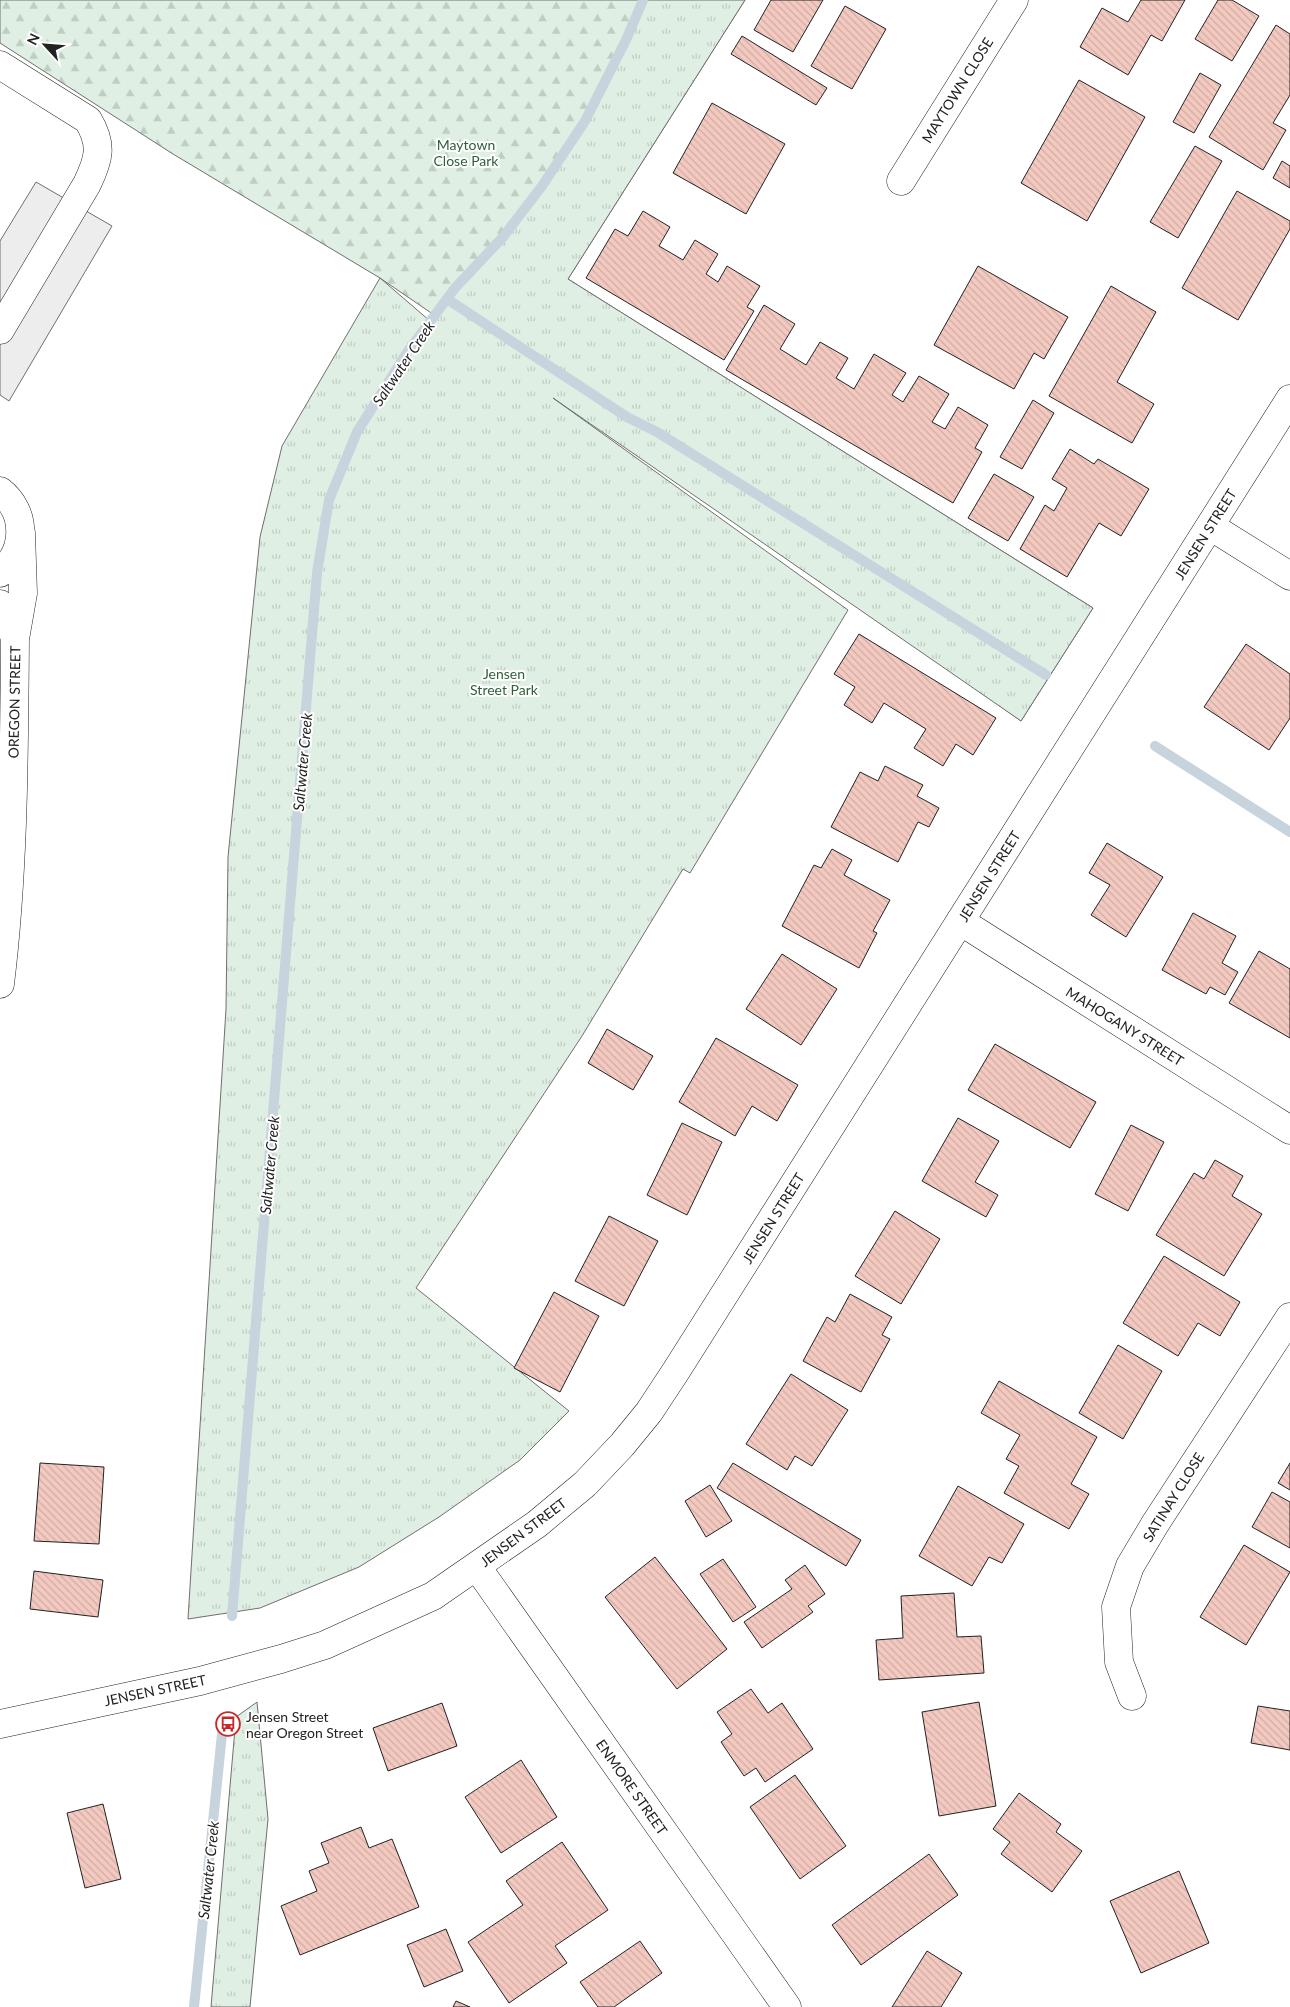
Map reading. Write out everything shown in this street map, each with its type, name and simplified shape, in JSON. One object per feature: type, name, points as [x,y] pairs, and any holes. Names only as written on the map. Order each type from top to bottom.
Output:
[{"type":"street","name":"MAYTOWN CLOSE","points":[[900,181],[1014,0]]},
{"type":"street","points":[[0,64],[88,120],[94,130],[98,152],[95,167],[87,184],[0,330]]},
{"type":"street","name":"JENSEN STREET","points":[[0,1724],[227,1674],[324,1645],[433,1596],[537,1524],[585,1484],[622,1445],[649,1412],[1290,399]]},
{"type":"street","points":[[0,491],[6,496],[17,513],[21,533],[23,592],[16,639]]},
{"type":"street","points":[[1210,526],[1290,576]]},
{"type":"street","points":[[0,573],[10,564],[16,554],[21,533]]},
{"type":"street","name":"OREGON STREET","points":[[0,604],[10,620],[16,639],[10,859],[6,938],[0,984]]},
{"type":"street","name":"MAHOGANY STREET","points":[[960,921],[1290,1130]]},
{"type":"street","name":"SATINAY CLOSE","points":[[1132,1696],[1119,1662],[1116,1607],[1130,1566],[1155,1524],[1290,1316]]},
{"type":"street","name":"ENMORE STREET","points":[[477,1566],[787,2007]]},
{"type":"green space","name":"Maytown Close Park","points":[[0,0],[745,0],[568,279],[1093,608],[1021,721],[853,601],[380,278],[173,154],[0,43]]},
{"type":"green space","name":"Jensen Street Park","points":[[642,0],[745,0],[568,279],[1093,608],[1021,721],[553,398],[848,610],[690,873],[683,869],[582,1036],[416,1288],[569,1411],[520,1460],[439,1517],[359,1567],[260,1608],[188,1619],[226,1009],[228,857],[260,537],[282,446],[380,278],[430,321],[455,288],[503,237],[542,186],[585,121],[624,43]]},
{"type":"green space","points":[[257,1702],[268,1819],[250,2007],[211,2007],[236,1717]]},
{"type":"shaded area","points":[[36,182],[112,226],[9,401],[0,395],[0,241]]},
{"type":"building","points":[[771,0],[823,0],[793,52],[754,30]]},
{"type":"building","points":[[1141,0],[1185,0],[1162,41],[1151,35],[1128,75],[1080,47],[1102,8],[1128,22]]},
{"type":"building","points":[[1218,0],[1232,0],[1259,16],[1232,61],[1195,39]]},
{"type":"building","points":[[845,6],[886,29],[852,89],[811,66]]},
{"type":"building","points":[[1276,25],[1290,34],[1290,95],[1273,123],[1286,130],[1263,170],[1209,137]]},
{"type":"building","points":[[742,36],[827,88],[816,105],[731,54]]},
{"type":"building","points":[[1200,73],[1221,85],[1194,133],[1173,122]]},
{"type":"building","points":[[1079,80],[1145,117],[1087,221],[1021,183]]},
{"type":"building","points":[[712,103],[785,144],[746,214],[673,173]]},
{"type":"building","points":[[1195,146],[1222,161],[1178,238],[1150,222]]},
{"type":"building","points":[[1282,161],[1290,166],[1290,188],[1273,178]]},
{"type":"building","points":[[1237,191],[1290,221],[1290,229],[1238,320],[1182,288]]},
{"type":"building","points":[[643,211],[670,227],[659,246],[683,260],[695,240],[718,254],[706,274],[718,282],[727,266],[760,286],[747,307],[754,311],[724,360],[586,278],[615,229],[628,236]]},
{"type":"building","points":[[978,266],[1068,317],[1044,359],[1034,353],[1014,389],[934,345]]},
{"type":"building","points":[[1111,286],[1156,312],[1117,382],[1154,404],[1132,443],[1049,396]]},
{"type":"building","points":[[764,305],[795,324],[780,349],[806,365],[820,342],[848,358],[836,378],[854,389],[874,354],[906,373],[892,395],[903,402],[919,376],[949,394],[932,422],[945,429],[958,407],[988,425],[975,448],[982,452],[953,503],[726,370]]},
{"type":"building","points":[[1033,400],[1054,413],[1022,469],[1000,457]]},
{"type":"building","points":[[1070,449],[1094,464],[1098,459],[1149,489],[1121,536],[1099,523],[1067,577],[1020,549],[1045,505],[1054,511],[1067,488],[1052,479]]},
{"type":"building","points":[[994,474],[1034,497],[1008,541],[968,518]]},
{"type":"building","points":[[859,634],[996,718],[973,755],[956,744],[943,766],[914,748],[926,729],[884,703],[872,723],[844,705],[855,687],[834,674]]},
{"type":"building","points":[[1246,644],[1290,674],[1290,718],[1269,750],[1204,707]]},
{"type":"building","points":[[885,766],[923,785],[917,796],[939,808],[929,827],[918,822],[898,862],[831,827],[860,772],[878,781]]},
{"type":"building","points":[[1107,843],[1163,877],[1126,937],[1091,915],[1110,885],[1089,873]]},
{"type":"building","points":[[832,849],[852,860],[844,875],[890,900],[873,931],[877,933],[859,968],[782,926],[814,865],[821,868]]},
{"type":"building","points":[[1193,913],[1236,936],[1222,963],[1238,972],[1225,995],[1210,987],[1206,994],[1162,970]]},
{"type":"building","points":[[1259,951],[1290,969],[1290,1038],[1229,1003]]},
{"type":"building","points":[[782,954],[837,989],[801,1045],[746,1009]]},
{"type":"building","points":[[607,1029],[653,1056],[633,1090],[588,1063]]},
{"type":"building","points":[[716,1038],[798,1085],[777,1121],[752,1106],[735,1136],[679,1102]]},
{"type":"building","points":[[995,1044],[1096,1102],[1070,1148],[968,1090]]},
{"type":"building","points":[[958,1118],[999,1141],[975,1182],[998,1195],[986,1217],[922,1181]]},
{"type":"building","points":[[682,1123],[722,1142],[687,1215],[647,1195]]},
{"type":"building","points":[[1131,1125],[1164,1142],[1128,1211],[1095,1194]]},
{"type":"building","points":[[1215,1160],[1243,1176],[1232,1196],[1262,1214],[1224,1276],[1156,1235],[1194,1173],[1204,1179]]},
{"type":"building","points":[[895,1211],[940,1239],[901,1304],[855,1276]]},
{"type":"building","points":[[609,1216],[658,1241],[624,1306],[575,1281]]},
{"type":"building","points":[[1164,1256],[1240,1302],[1220,1336],[1198,1323],[1178,1356],[1123,1323]]},
{"type":"building","points":[[554,1292],[599,1316],[560,1392],[514,1368]]},
{"type":"building","points":[[850,1294],[892,1317],[882,1335],[890,1339],[861,1392],[803,1361],[827,1317],[835,1322]]},
{"type":"building","points":[[1118,1345],[1162,1371],[1123,1439],[1079,1413]]},
{"type":"building","points":[[791,1374],[848,1410],[812,1466],[795,1456],[787,1470],[746,1444]]},
{"type":"building","points":[[999,1381],[1097,1437],[1071,1484],[1089,1494],[1069,1529],[1004,1493],[1019,1466],[1006,1459],[1020,1435],[981,1413]]},
{"type":"building","points":[[40,1463],[104,1467],[99,1544],[34,1541]]},
{"type":"building","points":[[733,1463],[861,1540],[846,1566],[717,1488]]},
{"type":"building","points":[[1290,1463],[1290,1490],[1278,1483]]},
{"type":"building","points":[[710,1485],[732,1521],[706,1537],[685,1501]]},
{"type":"building","points":[[958,1486],[1024,1524],[1002,1563],[989,1557],[972,1586],[919,1556]]},
{"type":"building","points":[[1272,1492],[1290,1502],[1290,1548],[1252,1527]]},
{"type":"building","points":[[1244,1545],[1290,1572],[1246,1645],[1200,1617]]},
{"type":"building","points":[[655,1557],[727,1649],[677,1689],[605,1597]]},
{"type":"building","points":[[723,1559],[756,1607],[733,1622],[700,1574]]},
{"type":"building","points":[[805,1565],[825,1594],[808,1606],[813,1612],[762,1648],[744,1622],[792,1589],[785,1580]]},
{"type":"building","points":[[34,1571],[103,1580],[98,1617],[30,1609]]},
{"type":"building","points":[[954,1593],[957,1637],[981,1636],[984,1673],[879,1680],[876,1640],[903,1638],[901,1596]]},
{"type":"building","points":[[751,1689],[768,1713],[782,1703],[813,1749],[765,1782],[756,1768],[744,1776],[721,1742],[732,1734],[717,1712]]},
{"type":"building","points":[[979,1702],[996,1806],[939,1816],[922,1712]]},
{"type":"building","points":[[442,1703],[457,1746],[388,1771],[373,1728]]},
{"type":"building","points":[[1258,1706],[1290,1711],[1290,1750],[1251,1743]]},
{"type":"building","points":[[521,1760],[557,1817],[501,1853],[465,1797]]},
{"type":"building","points":[[795,1775],[846,1846],[800,1879],[750,1807]]},
{"type":"building","points":[[1019,1793],[1061,1824],[1056,1832],[1082,1851],[1052,1892],[1001,1854],[1010,1842],[993,1829]]},
{"type":"building","points":[[103,1804],[121,1879],[85,1888],[67,1813]]},
{"type":"building","points":[[361,1827],[369,1848],[392,1839],[419,1907],[300,1955],[281,1906],[317,1891],[309,1871],[329,1863],[321,1843]]},
{"type":"building","points":[[562,1842],[608,1910],[555,1946],[567,1963],[509,2003],[468,1942],[523,1905],[506,1881]]},
{"type":"building","points":[[929,1854],[958,1895],[861,1965],[832,1925]]},
{"type":"building","points":[[1179,1871],[1209,1943],[1141,1973],[1110,1901]]},
{"type":"building","points":[[446,1929],[463,1971],[424,1987],[407,1945]]},
{"type":"building","points":[[640,1941],[662,1973],[614,2007],[598,2007],[580,1982]]},
{"type":"building","points":[[927,1951],[962,1973],[941,2007],[892,2007]]},
{"type":"building","points":[[456,2001],[470,2007],[453,2007]]},
{"type":"waterway","name":"Saltwater Creek","points":[[232,1616],[317,573],[329,500],[357,432],[408,351],[455,288],[503,237],[542,186],[585,121],[626,40],[643,0]]},
{"type":"waterway","points":[[447,299],[627,417],[657,432],[1046,675]]},
{"type":"waterway","points":[[1155,746],[1290,832]]},
{"type":"waterway","name":"Saltwater Creek","points":[[194,2007],[222,1734]]},
{"type":"place","name":"Jensen Street near Oregon Street","points":[[228,1724]]}]
